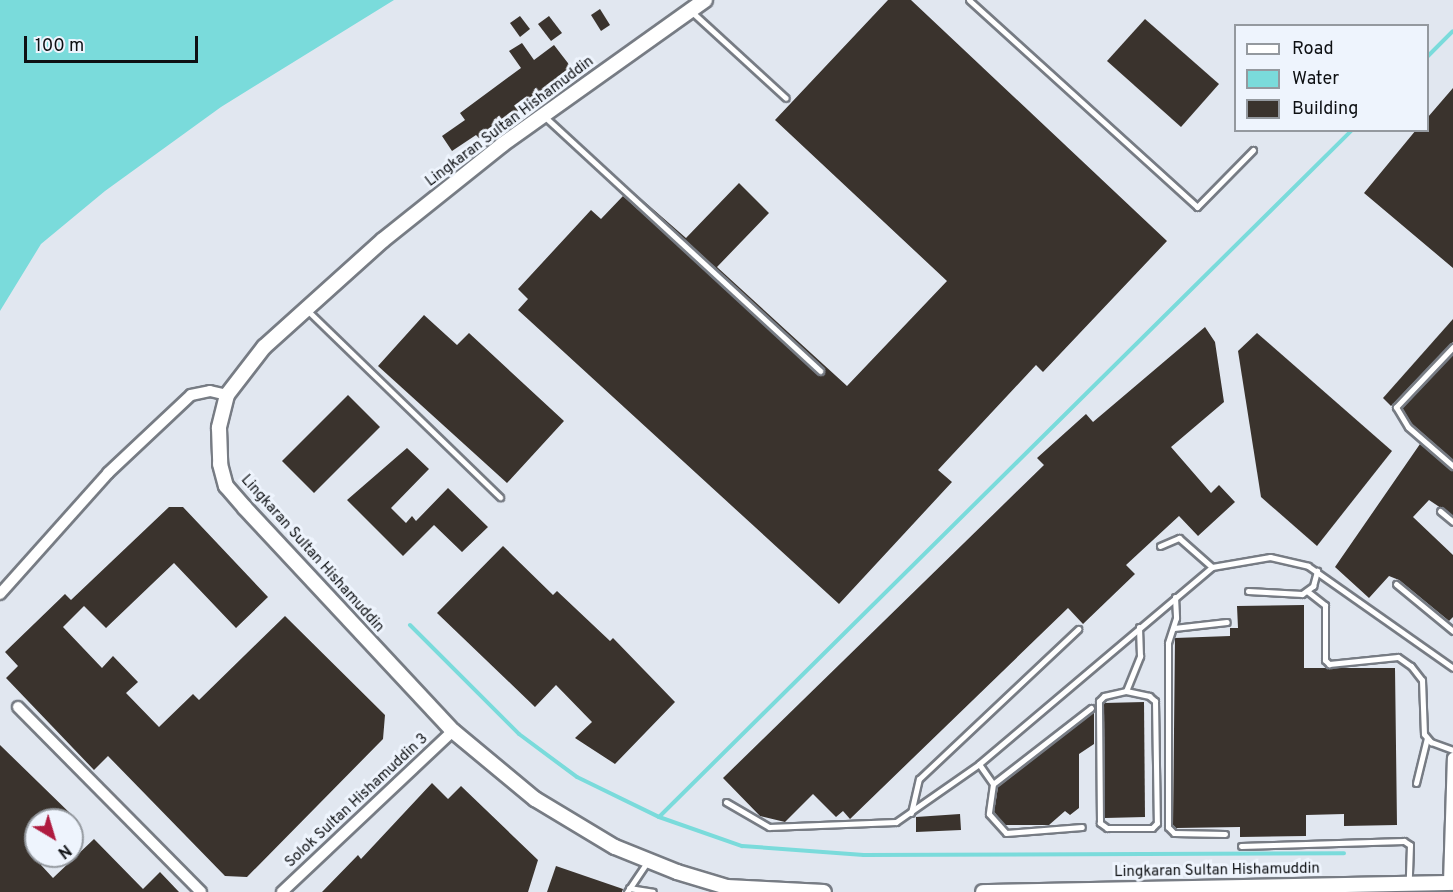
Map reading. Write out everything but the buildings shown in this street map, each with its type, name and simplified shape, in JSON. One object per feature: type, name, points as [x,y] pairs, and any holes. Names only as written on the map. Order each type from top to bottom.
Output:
[{"type":"street","name":"Lingkaran Sultan Hishamuddin","points":[[705,0],[543,114],[383,240],[264,347],[227,395],[219,446],[226,486],[453,731],[535,799],[571,825],[647,862],[727,890],[824,892]]},
{"type":"street","points":[[0,594],[108,472],[191,395],[210,391],[227,395]]},
{"type":"street","points":[[18,707],[201,892]]},
{"type":"street","name":"Solok Sultan Hishamuddin 3","points":[[282,892],[453,731]]},
{"type":"street","points":[[1451,883],[1453,758]]},
{"type":"street","name":"Lingkaran Sultan Hishamuddin","points":[[982,892],[1386,888],[1451,883]]},
{"type":"lane","points":[[969,0],[1197,207],[1253,150]]},
{"type":"lane","points":[[691,10],[786,98]]},
{"type":"lane","points":[[543,114],[820,371]]},
{"type":"lane","points":[[307,310],[500,496]]},
{"type":"lane","points":[[1453,347],[1396,407],[1408,427],[1453,466]]},
{"type":"lane","points":[[1440,511],[1453,522]]},
{"type":"lane","points":[[1160,546],[1179,538],[1212,567]]},
{"type":"lane","points":[[726,802],[769,827],[878,825],[911,813],[979,765],[1212,567],[1270,557],[1317,571],[1453,668]]},
{"type":"lane","points":[[1307,591],[1313,586],[1317,571]]},
{"type":"lane","points":[[1396,585],[1453,631]]},
{"type":"lane","points":[[1248,591],[1307,591],[1325,605],[1324,655],[1329,664],[1398,657],[1411,666],[1422,680],[1427,738],[1421,750],[1416,783]]},
{"type":"lane","points":[[1175,597],[1174,628],[1168,643],[1168,827],[1174,833],[1225,834]]},
{"type":"lane","points":[[1174,628],[1227,622]]},
{"type":"lane","points":[[1126,691],[1155,701],[1157,824],[1152,828],[1107,828],[1100,823],[1099,700],[1126,691],[1140,656],[1139,627]]},
{"type":"lane","points":[[911,813],[919,779],[1078,629]]},
{"type":"lane","points":[[993,784],[1091,708]]},
{"type":"lane","points":[[1427,738],[1453,750]]},
{"type":"lane","points":[[979,765],[993,784],[989,814],[1006,833],[1082,827]]},
{"type":"lane","points":[[1241,846],[1404,841],[1410,845],[1415,886]]},
{"type":"lane","points":[[647,862],[628,890],[653,892]]},
{"type":"water","points":[[0,0],[394,0],[221,107],[105,191],[41,244],[0,311]]},
{"type":"waterway","points":[[1429,55],[1453,31]]},
{"type":"waterway","points":[[659,817],[1350,132]]},
{"type":"waterway","points":[[410,625],[519,734],[577,777],[659,817],[742,846],[864,855],[1344,853]]}]
